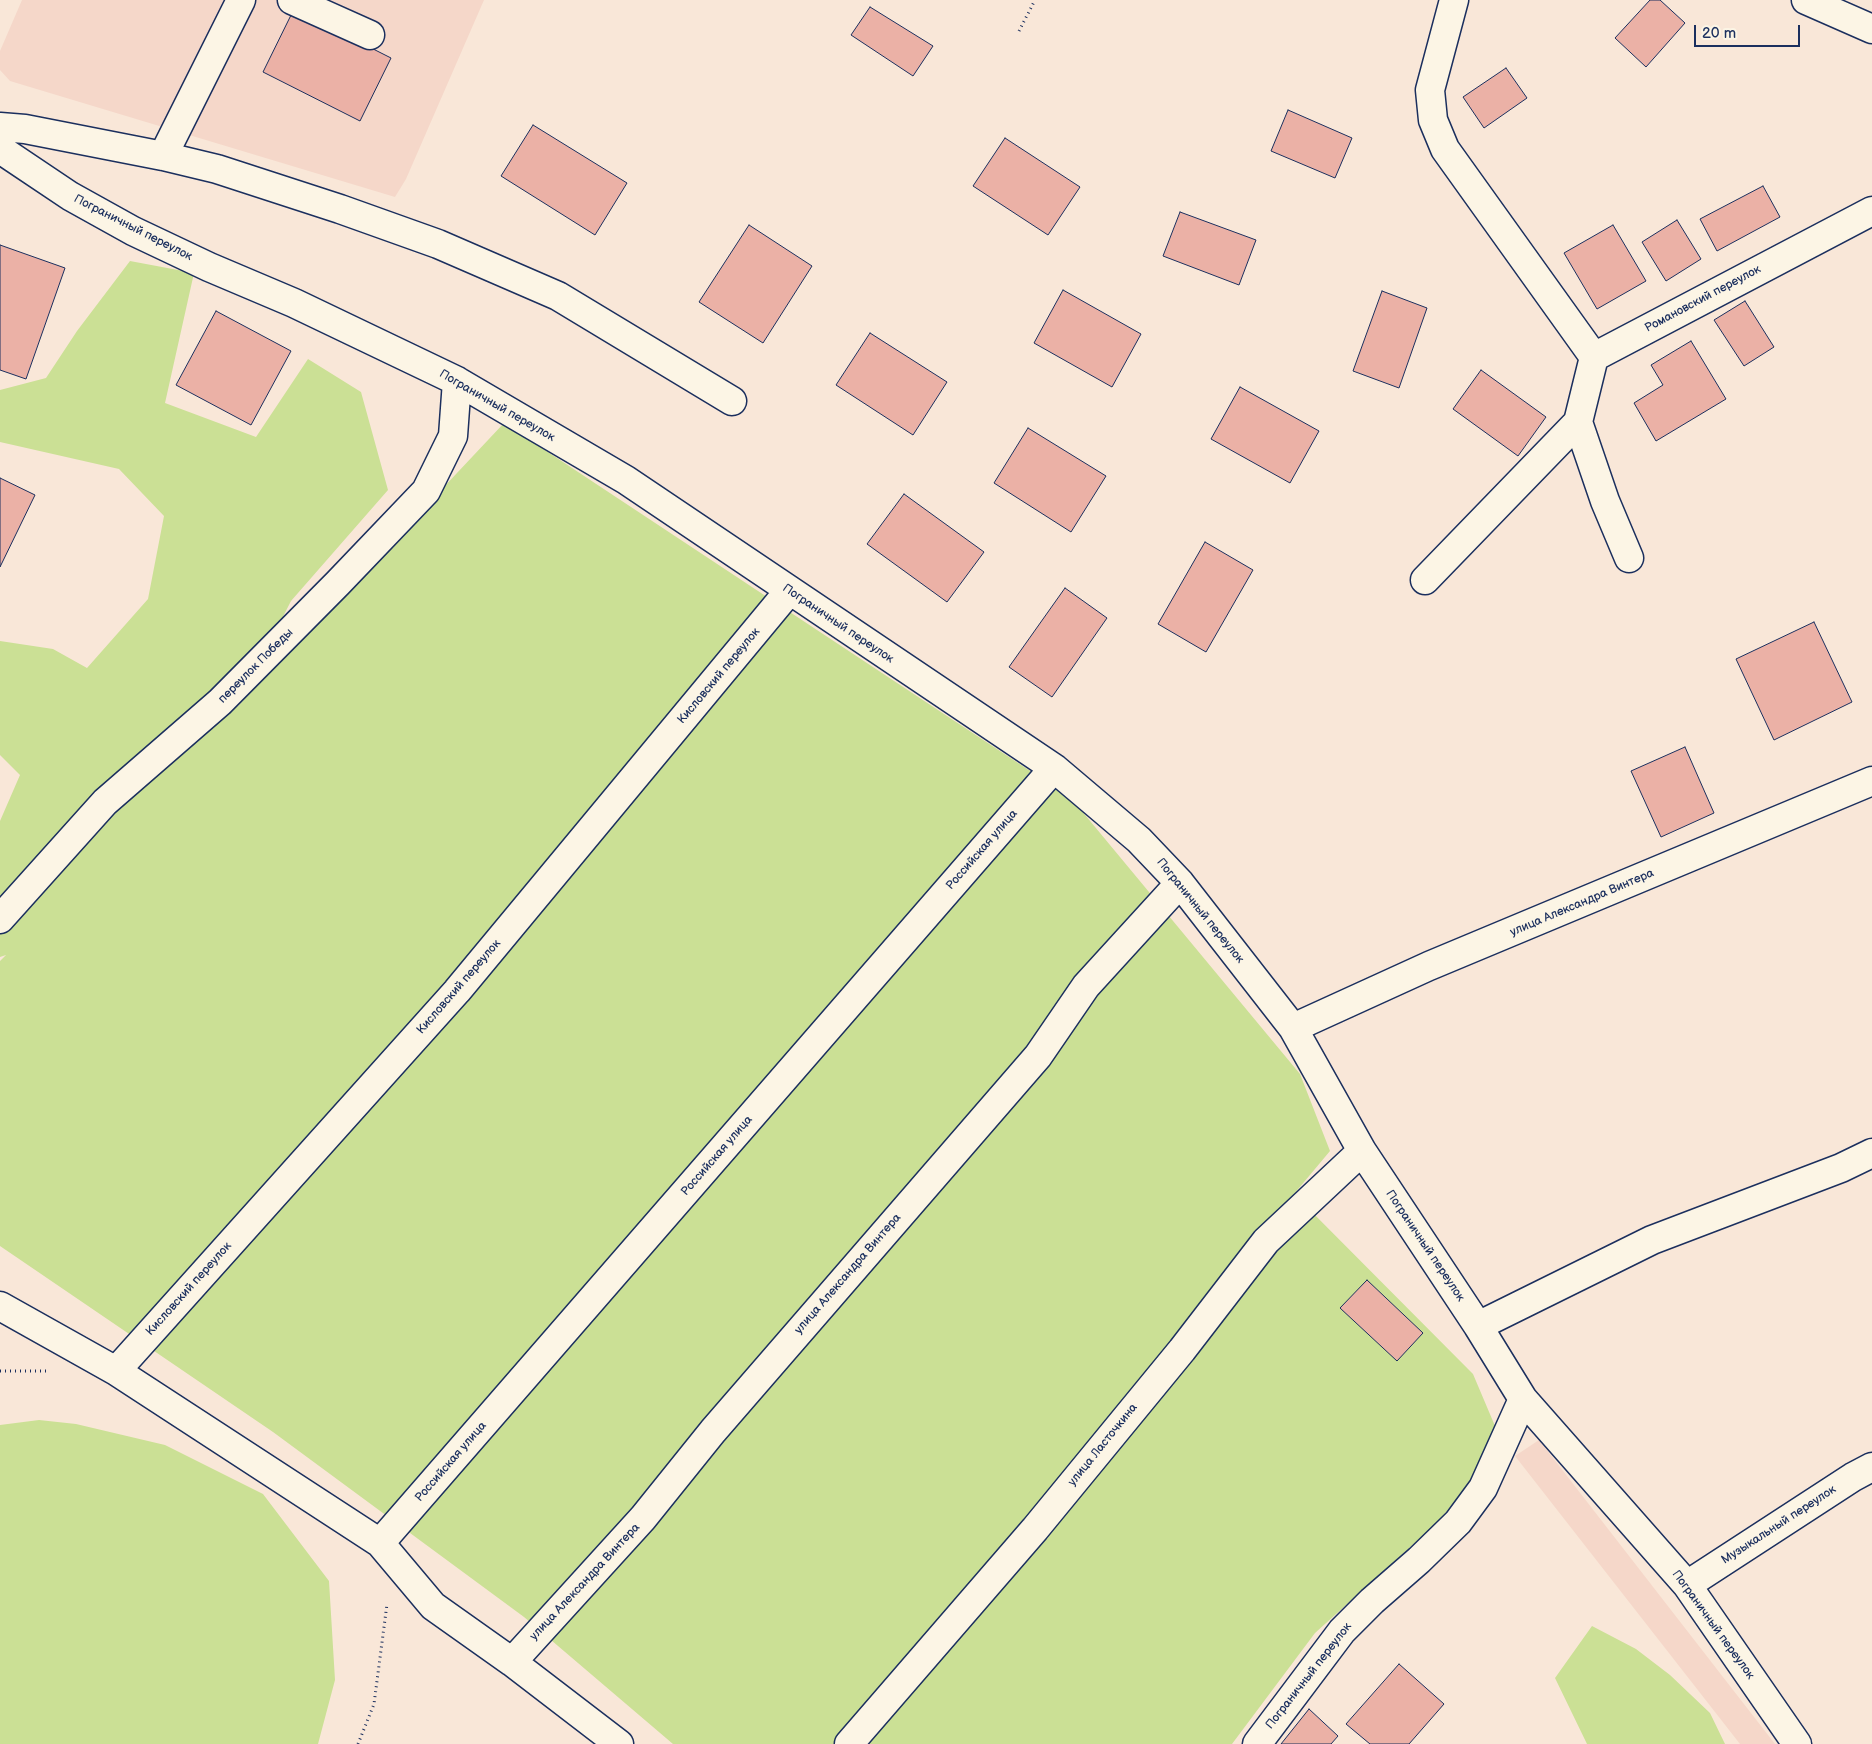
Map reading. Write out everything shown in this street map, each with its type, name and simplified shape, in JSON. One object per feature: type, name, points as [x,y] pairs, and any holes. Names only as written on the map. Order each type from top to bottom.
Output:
[{"type":"street","points":[[163,156],[241,0]]},
{"type":"street","points":[[292,0],[370,35]]},
{"type":"street","points":[[1425,580],[1578,422],[1594,357],[1445,150],[1433,120],[1430,90],[1454,0]]},
{"type":"street","points":[[1806,0],[1872,30]]},
{"type":"street","points":[[0,127],[26,129],[163,156],[227,172],[438,244],[558,296],[732,401]]},
{"type":"street","name":"Пограничный переулок","points":[[0,149],[70,196],[133,231],[209,267],[294,303],[457,381],[626,480],[1054,768],[1140,840],[1180,883],[1293,1028],[1362,1151],[1478,1326],[1523,1399],[1686,1585],[1797,1744]]},
{"type":"street","name":"Романовский переулок","points":[[1594,357],[1872,211]]},
{"type":"street","name":"переулок Победы","points":[[0,919],[105,802],[220,702],[426,491],[454,436],[457,381]]},
{"type":"street","points":[[1578,422],[1605,501],[1628,558]]},
{"type":"street","name":"Кисловский переулок","points":[[116,1370],[457,991],[789,591]]},
{"type":"street","name":"Российская улица","points":[[386,1550],[1054,768]]},
{"type":"street","name":"улица Александра Винтера","points":[[1293,1028],[1429,966],[1872,781]]},
{"type":"street","name":"улица Александра Винтера","points":[[512,1662],[643,1518],[713,1431],[1038,1056],[1086,986],[1180,883]]},
{"type":"street","name":"улица Ласточкина","points":[[848,1744],[1041,1521],[1182,1350],[1266,1242],[1362,1151]]},
{"type":"street","points":[[1478,1326],[1652,1240],[1841,1168],[1872,1153]]},
{"type":"street","points":[[0,1306],[116,1370],[386,1550],[433,1606],[512,1662],[619,1744]]},
{"type":"street","name":"Пограничный переулок","points":[[1257,1744],[1342,1631],[1458,1522],[1483,1488],[1523,1399]]},
{"type":"street","name":"Музыкальный переулок","points":[[1686,1585],[1853,1477],[1872,1467]]},
{"type":"path","points":[[1019,31],[1035,0]]},
{"type":"path","points":[[358,1744],[374,1704],[385,1626],[386,1550]]},
{"type":"shaded area","points":[[22,0],[484,0],[406,179],[395,197],[10,81],[0,70],[0,51]]},
{"type":"shaded area","points":[[1539,1440],[1775,1744],[1740,1744],[1515,1456]]},
{"type":"green space","points":[[130,261],[194,273],[165,403],[256,437],[308,359],[361,392],[388,490],[291,601],[237,707],[504,423],[1071,798],[1300,1074],[1330,1151],[1294,1194],[1473,1374],[1495,1426],[1477,1474],[1438,1522],[1315,1633],[1232,1744],[673,1744],[524,1617],[273,1432],[0,1246],[0,961],[6,955],[0,957],[0,821],[20,775],[0,755],[0,641],[53,649],[87,668],[148,599],[164,516],[119,469],[0,442],[0,390],[46,378],[77,331]]},
{"type":"green space","points":[[39,1420],[76,1424],[165,1445],[263,1494],[329,1581],[335,1680],[318,1744],[0,1744],[0,1425]]},
{"type":"green space","points":[[1592,1626],[1636,1649],[1670,1675],[1710,1713],[1725,1744],[1587,1744],[1555,1678]]},
{"type":"building","points":[[1650,0],[1660,0],[1685,23],[1646,67],[1615,38]]},
{"type":"building","points":[[870,7],[933,46],[913,76],[851,35]]},
{"type":"building","points":[[294,9],[391,58],[360,121],[263,72]]},
{"type":"building","points":[[1506,68],[1527,98],[1484,128],[1463,97]]},
{"type":"building","points":[[1288,110],[1352,138],[1335,178],[1271,151]]},
{"type":"building","points":[[533,125],[627,183],[595,235],[501,176]]},
{"type":"building","points":[[1005,138],[1080,187],[1048,235],[973,186]]},
{"type":"building","points":[[1763,186],[1780,217],[1717,251],[1700,219]]},
{"type":"building","points":[[1180,212],[1256,240],[1239,285],[1163,256]]},
{"type":"building","points":[[1677,220],[1701,259],[1666,281],[1642,242]]},
{"type":"building","points":[[749,225],[812,266],[763,343],[699,302]]},
{"type":"building","points":[[1613,225],[1646,281],[1597,309],[1564,253]]},
{"type":"building","points":[[0,245],[65,268],[26,379],[0,370]]},
{"type":"building","points":[[1063,290],[1141,334],[1112,387],[1034,343]]},
{"type":"building","points":[[1382,291],[1427,308],[1399,388],[1353,371]]},
{"type":"building","points":[[1745,301],[1774,347],[1744,366],[1714,320]]},
{"type":"building","points":[[216,311],[291,351],[251,425],[176,385]]},
{"type":"building","points":[[870,333],[947,382],[913,435],[836,385]]},
{"type":"building","points":[[1691,341],[1726,399],[1656,441],[1634,403],[1663,385],[1651,365]]},
{"type":"building","points":[[1481,370],[1546,417],[1518,456],[1453,409]]},
{"type":"building","points":[[1240,387],[1319,431],[1290,483],[1211,439]]},
{"type":"building","points":[[1028,428],[1106,476],[1071,532],[994,483]]},
{"type":"building","points":[[0,478],[35,495],[0,567]]},
{"type":"building","points":[[904,494],[984,552],[947,602],[867,544]]},
{"type":"building","points":[[1205,542],[1253,570],[1206,652],[1158,624]]},
{"type":"building","points":[[1065,588],[1107,618],[1052,697],[1009,667]]},
{"type":"building","points":[[1814,622],[1852,702],[1774,740],[1736,659]]},
{"type":"building","points":[[1685,747],[1714,813],[1661,837],[1631,771]]},
{"type":"building","points":[[1367,1280],[1423,1333],[1397,1361],[1340,1308]]},
{"type":"building","points":[[1399,1664],[1444,1704],[1409,1744],[1370,1744],[1346,1724]]},
{"type":"building","points":[[1309,1709],[1338,1736],[1331,1744],[1281,1744]]}]
